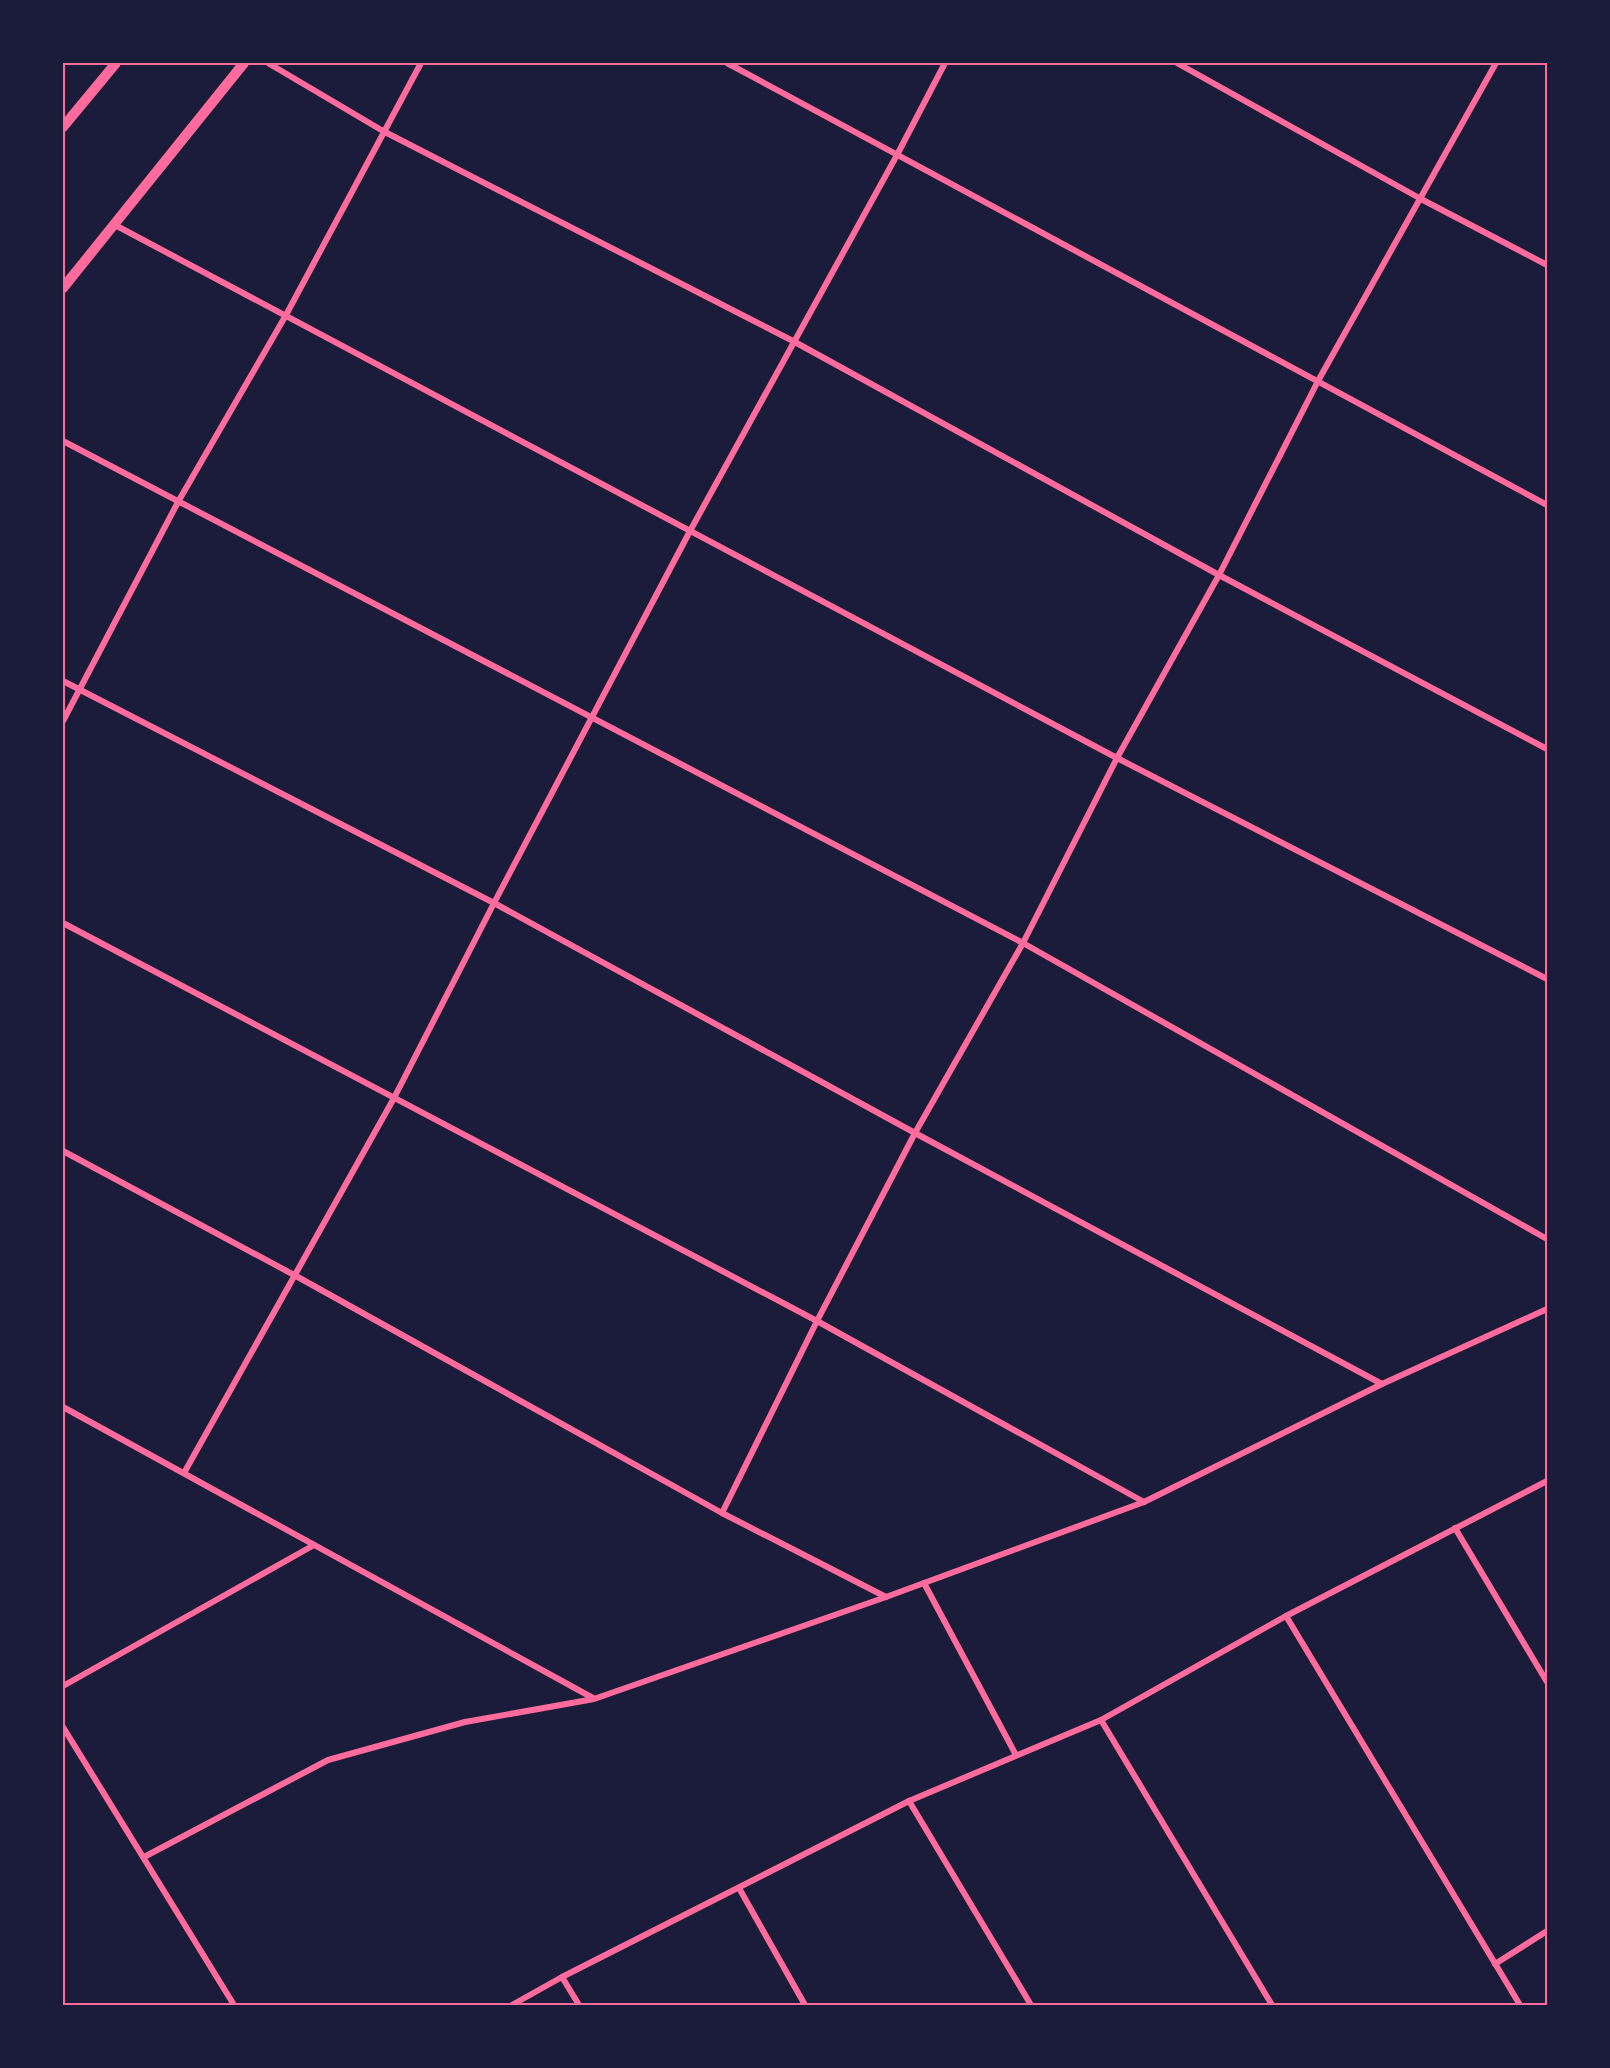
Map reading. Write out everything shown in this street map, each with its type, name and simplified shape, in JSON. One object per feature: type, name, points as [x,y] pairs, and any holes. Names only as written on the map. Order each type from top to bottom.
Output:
[{"type":"street","points":[[63,127],[116,63]]},
{"type":"street","points":[[63,288],[244,63]]},
{"type":"street","points":[[268,63],[383,131],[793,341],[1219,575],[1547,749]]},
{"type":"street","points":[[63,721],[178,502],[286,315],[421,63]]},
{"type":"street","points":[[726,63],[1547,505]]},
{"type":"street","points":[[184,1473],[394,1098],[690,531],[945,63]]},
{"type":"street","points":[[1177,63],[1421,199],[1547,265]]},
{"type":"street","points":[[722,1513],[817,1321],[915,1133],[1023,943],[1117,758],[1219,575],[1318,381],[1496,63]]},
{"type":"street","points":[[115,225],[1117,758],[1547,979]]},
{"type":"street","points":[[63,441],[1023,943],[1547,1239]]},
{"type":"street","points":[[63,681],[494,903],[1382,1384]]},
{"type":"street","points":[[63,923],[817,1321],[1144,1502]]},
{"type":"street","points":[[63,1151],[296,1276],[722,1513],[886,1597]]},
{"type":"street","points":[[144,1857],[328,1760],[465,1722],[594,1699],[886,1597],[1144,1502],[1382,1384],[1547,1309]]},
{"type":"street","points":[[63,1407],[594,1699]]},
{"type":"street","points":[[512,2005],[562,1977],[909,1801],[1101,1720],[1286,1616],[1547,1481]]},
{"type":"street","points":[[1455,1528],[1547,1682]]},
{"type":"street","points":[[63,1686],[314,1545]]},
{"type":"street","points":[[924,1583],[1016,1755]]},
{"type":"street","points":[[1286,1616],[1520,2005]]},
{"type":"street","points":[[1101,1720],[1272,2005]]},
{"type":"street","points":[[63,1727],[234,2005]]},
{"type":"street","points":[[909,1801],[1031,2005]]},
{"type":"street","points":[[739,1888],[805,2005]]},
{"type":"street","points":[[1495,1964],[1547,1930]]},
{"type":"street","points":[[562,1977],[579,2005]]}]
